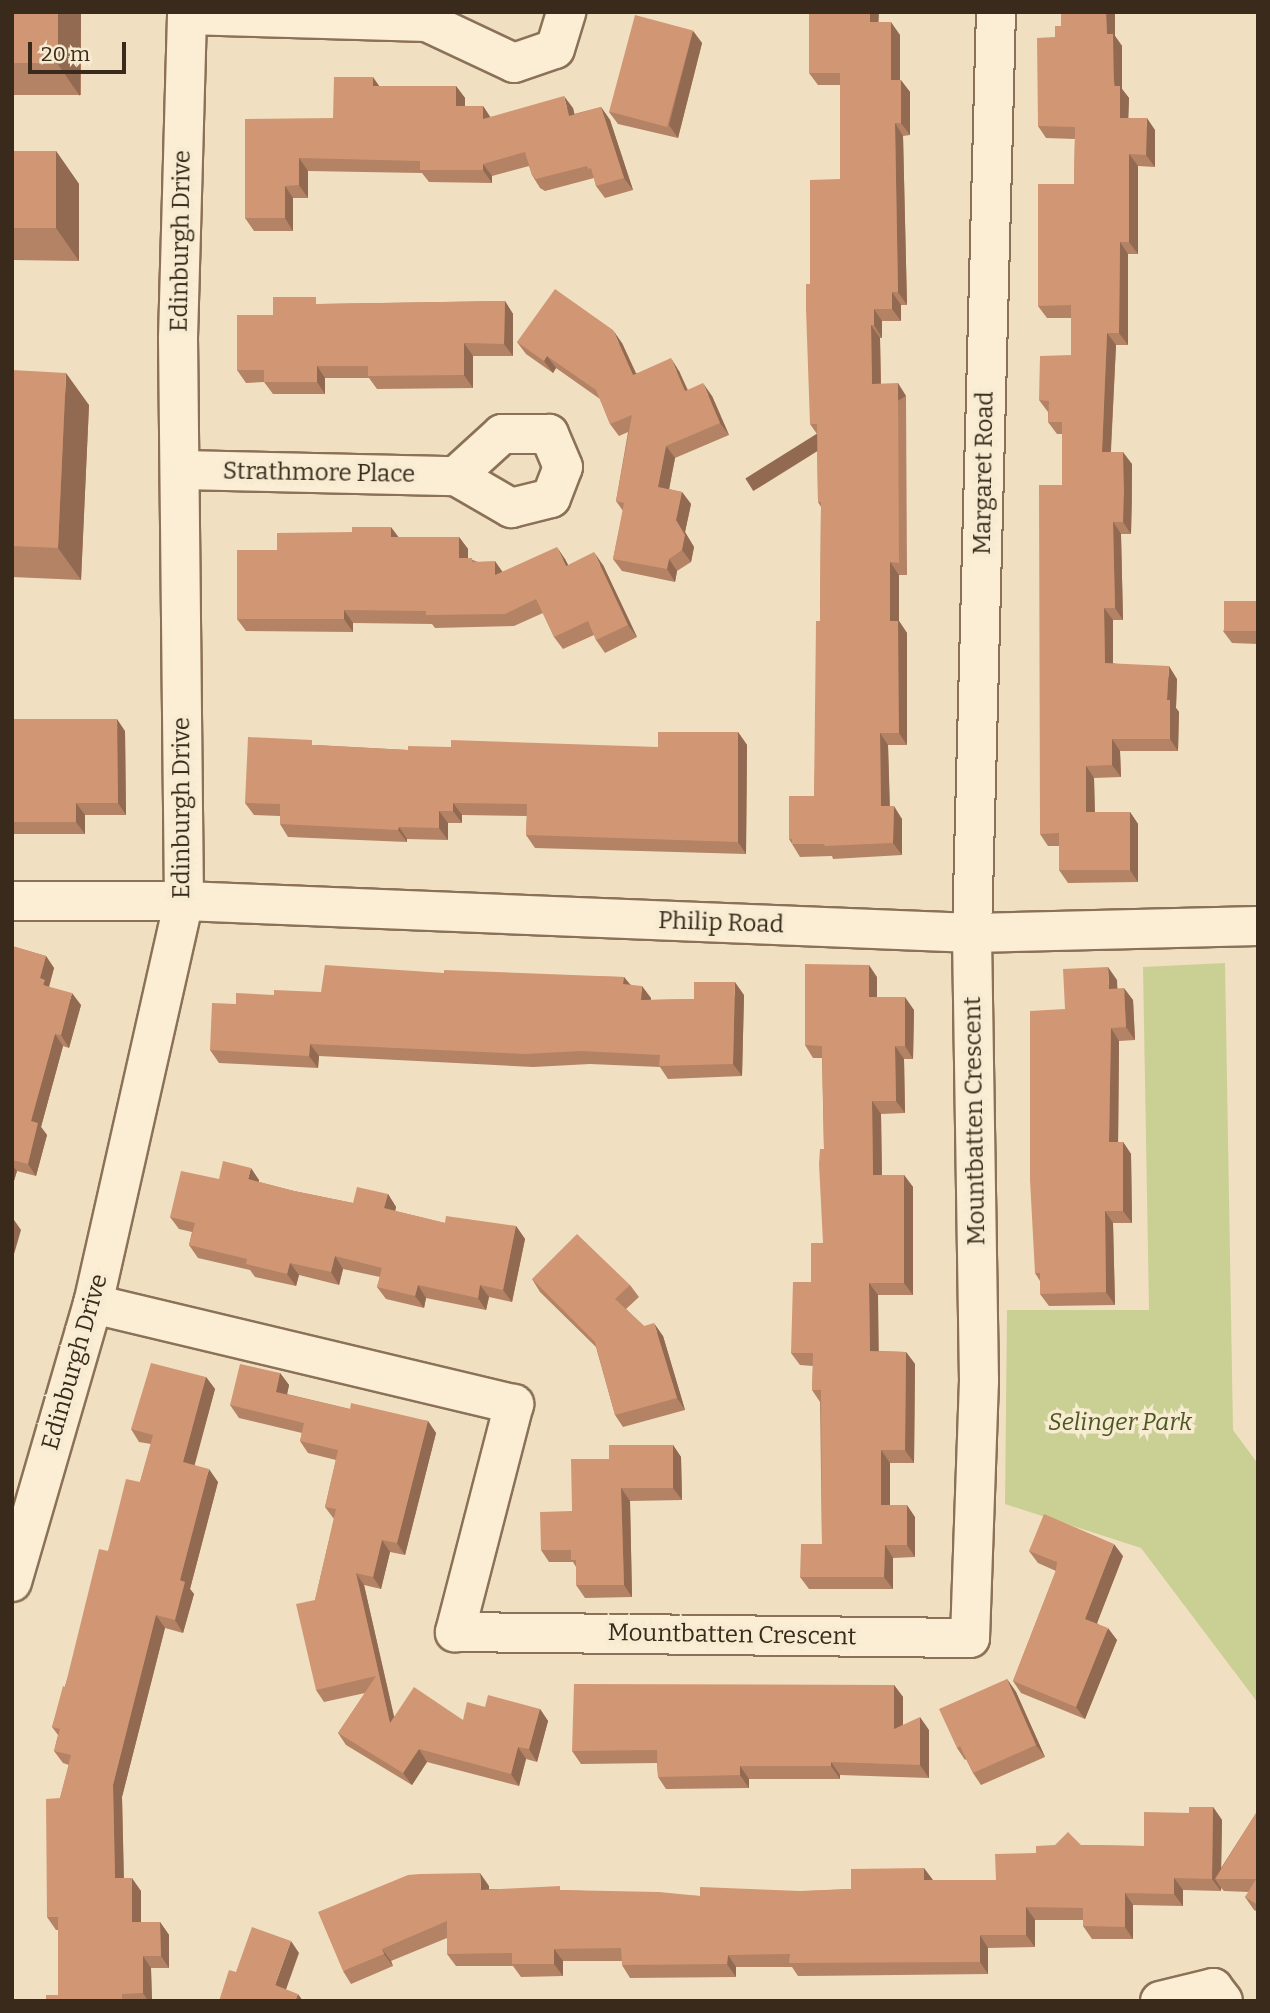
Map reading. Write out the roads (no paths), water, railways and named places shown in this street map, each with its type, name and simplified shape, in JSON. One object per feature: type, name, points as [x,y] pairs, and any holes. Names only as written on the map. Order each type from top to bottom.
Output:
[{"type":"street","points":[[187,14],[437,17],[514,62],[555,49],[566,12]]},
{"type":"street","name":"Margaret Road","points":[[972,933],[996,12]]},
{"type":"street","name":"Edinburgh Drive","points":[[12,1583],[93,1304],[184,901],[180,645],[182,470],[178,338],[187,14]]},
{"type":"street","name":"Strathmore Place","points":[[182,470],[456,476]]},
{"type":"street","name":"Philip Road","points":[[12,901],[184,901],[972,933],[1258,926]]},
{"type":"street","name":"Mountbatten Crescent","points":[[93,1304],[514,1404],[456,1632],[970,1638],[979,1381],[972,933]]},
{"type":"street","points":[[1160,2001],[1213,1988],[1223,2001]]},
{"type":"park label","name":"Selinger Park","points":[[1120,1423]]}]
